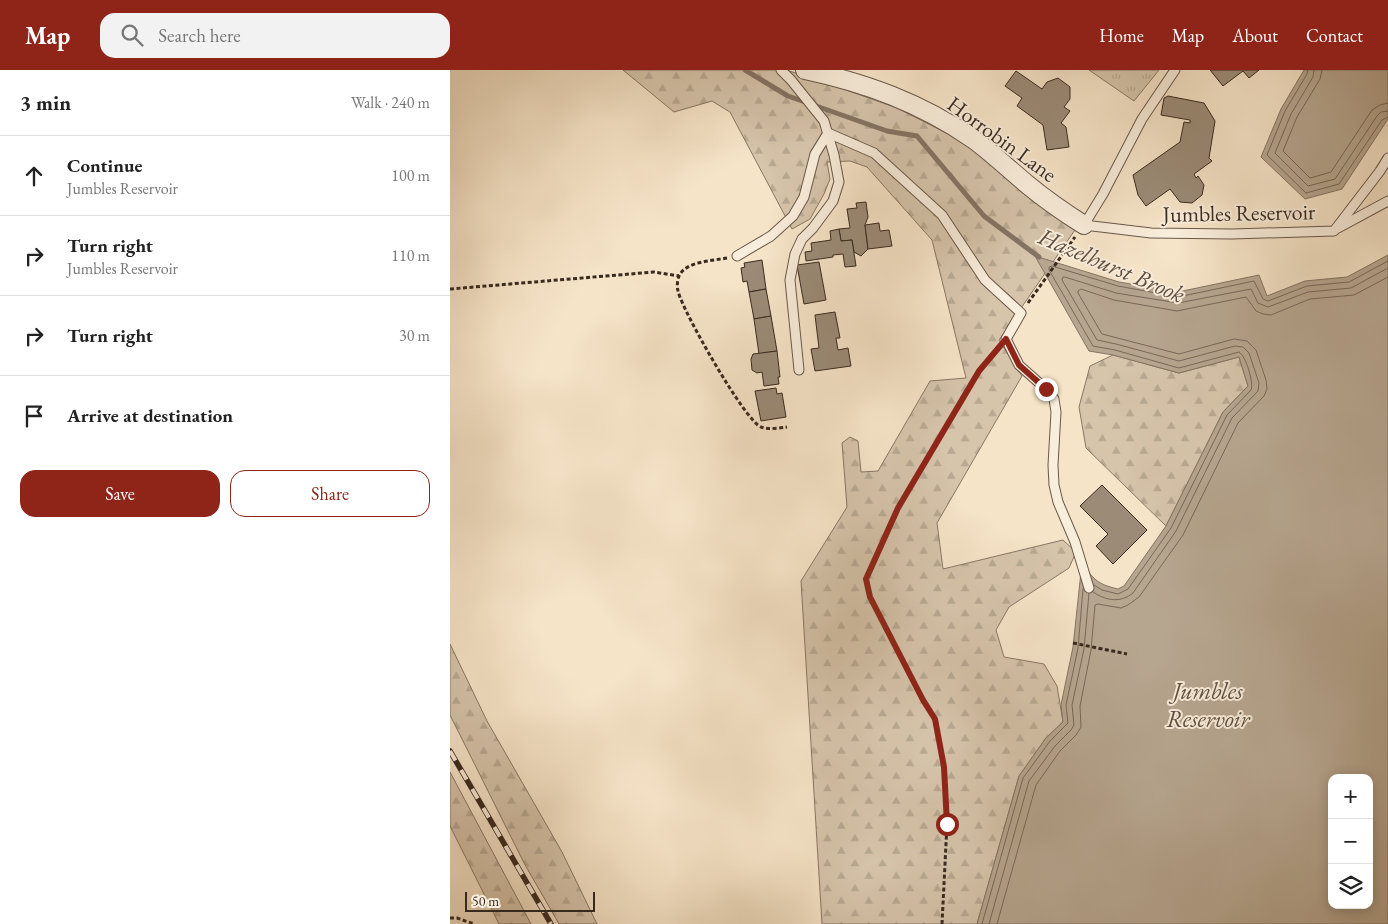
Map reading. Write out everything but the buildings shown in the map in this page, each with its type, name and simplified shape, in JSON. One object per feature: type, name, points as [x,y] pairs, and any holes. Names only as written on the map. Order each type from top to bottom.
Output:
[{"type":"street","name":"Horrobin Lane","points":[[805,70],[862,84],[902,99],[939,119],[972,139],[1001,161],[1081,229]]},
{"type":"lane","points":[[781,70],[792,80],[824,121],[834,155],[839,182],[833,201],[813,228],[802,239],[794,254],[790,280],[799,370]]},
{"type":"lane","points":[[1081,229],[1103,194],[1142,119],[1175,70]]},
{"type":"lane","points":[[737,256],[771,236],[793,216],[804,197],[815,154],[828,134]]},
{"type":"lane","points":[[828,134],[874,153],[942,215],[985,280],[1021,313],[1006,339],[1019,365],[1046,389],[1054,399],[1056,412],[1053,465],[1054,485],[1058,502],[1075,542],[1089,588]]},
{"type":"lane","name":"Jumbles Reservoir","points":[[1081,229],[1152,233],[1232,234],[1334,231],[1388,158]]},
{"type":"lane","points":[[1334,231],[1388,201]]},
{"type":"path","points":[[1021,313],[1081,229]]},
{"type":"path","points":[[737,256],[689,266],[679,276],[677,283],[681,302],[730,391],[750,418],[760,426],[787,427]]},
{"type":"path","points":[[450,290],[654,272],[679,276]]},
{"type":"path","points":[[942,924],[947,824],[944,767],[935,719],[923,700],[870,597],[866,579],[898,508],[979,371],[1006,339]]},
{"type":"path","points":[[1073,643],[1127,654]]},
{"type":"path","points":[[450,918],[457,918],[474,924]]},
{"type":"green space","points":[[623,70],[786,70],[815,79],[897,108],[966,143],[1077,227],[999,340],[1022,376],[937,523],[943,569],[1063,540],[1076,552],[1069,568],[1009,607],[996,630],[1004,657],[1044,664],[1057,686],[1063,722],[1046,738],[1019,776],[977,924],[822,924],[801,581],[847,507],[842,443],[850,437],[858,441],[861,472],[878,471],[930,381],[966,378],[932,240],[867,167],[850,161],[827,162],[830,179],[824,194],[810,219],[792,229],[730,112],[712,101],[674,112]]},
{"type":"green space","points":[[1089,70],[1159,70],[1134,101]]},
{"type":"green space","points":[[1113,355],[1179,373],[1239,357],[1248,386],[1223,412],[1166,526],[1086,448],[1079,407],[1090,366]]},
{"type":"green space","points":[[450,644],[487,721],[562,852],[597,924],[559,924],[524,863],[450,715]]},
{"type":"green space","points":[[450,772],[531,924],[499,924],[450,826]]},
{"type":"water","points":[[1304,70],[1388,70],[1388,119],[1342,189],[1305,199],[1261,157],[1281,109]]},
{"type":"water","name":"Jumbles Reservoir","points":[[1388,255],[1388,924],[977,924],[1019,776],[1046,738],[1063,722],[1061,705],[1073,647],[1081,572],[1088,571],[1098,581],[1109,587],[1118,589],[1124,586],[1166,526],[1223,412],[1248,386],[1239,357],[1179,373],[1113,355],[1089,351],[1035,256],[1119,282],[1178,292],[1259,275],[1267,296],[1305,281],[1347,277]]},
{"type":"waterway","name":"Hazelhurst Brook","points":[[745,70],[788,96],[887,131],[917,136],[984,216],[1039,257]]},
{"type":"railway","points":[[450,751],[551,924]]},
{"type":"route","points":[[947,824],[944,767],[935,719],[923,700],[870,597],[866,579],[898,508],[979,371],[1006,339],[1019,365],[1046,389]]}]
